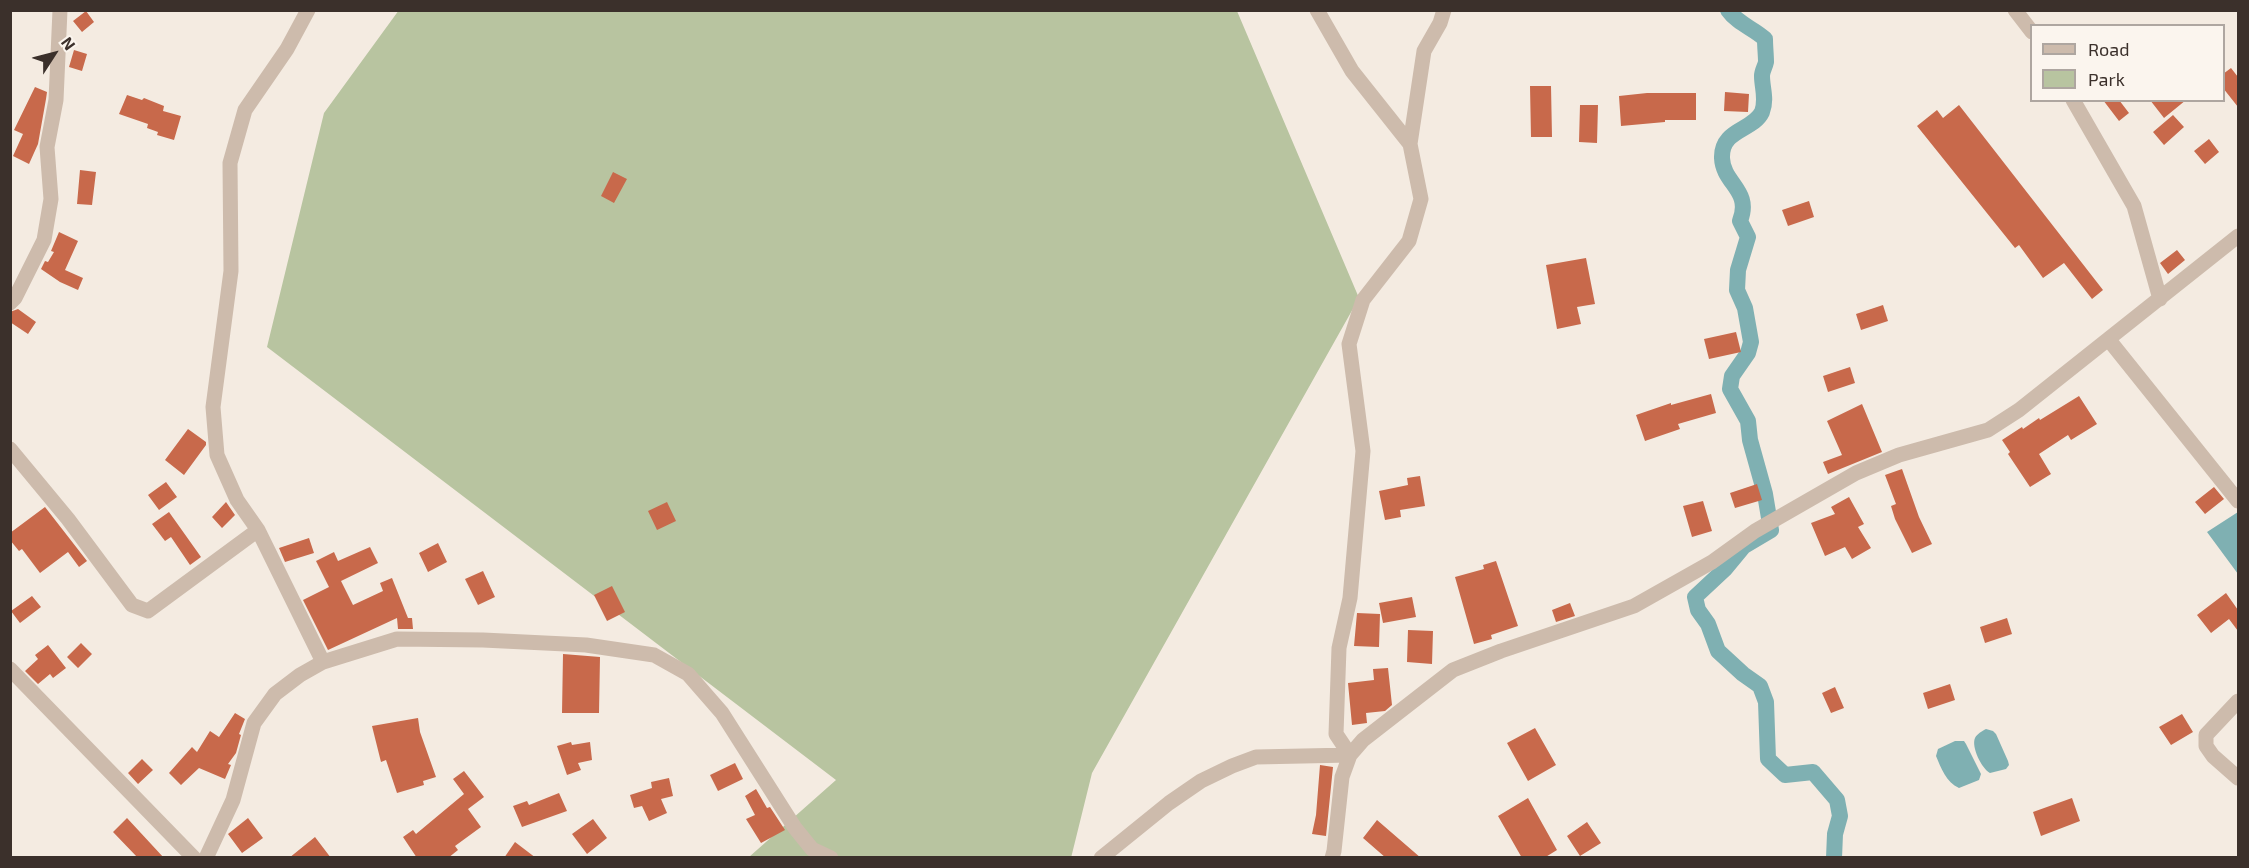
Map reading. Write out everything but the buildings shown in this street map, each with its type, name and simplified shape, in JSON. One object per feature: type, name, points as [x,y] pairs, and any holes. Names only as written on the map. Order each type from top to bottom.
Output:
[{"type":"street","points":[[10,303],[15,298],[44,240],[51,199],[48,147],[56,100],[60,10]]},
{"type":"street","points":[[308,10],[287,49],[244,110],[230,163],[231,271],[213,408],[217,455],[237,500],[258,530],[323,662]]},
{"type":"street","points":[[1317,10],[1352,71],[1410,144]]},
{"type":"street","points":[[1350,755],[1336,734],[1339,648],[1350,598],[1363,451],[1349,344],[1363,300],[1409,241],[1420,199],[1410,144],[1424,51],[1440,23],[1444,10]]},
{"type":"street","points":[[2015,10],[2030,31]]},
{"type":"street","points":[[2074,102],[2134,206],[2160,299]]},
{"type":"street","points":[[1332,858],[1342,777],[1350,755],[1363,740],[1453,670],[1501,651],[1634,606],[1712,562],[1755,531],[1797,509],[1856,473],[1899,455],[1988,430],[2019,410],[2238,236]]},
{"type":"street","points":[[2109,340],[2238,501]]},
{"type":"street","points":[[10,449],[68,519],[132,605],[147,611],[258,530]]},
{"type":"street","points":[[206,858],[233,800],[254,723],[275,694],[300,675],[323,662],[397,639],[483,639],[586,645],[654,656],[688,674],[722,713],[795,828],[812,849],[831,858]]},
{"type":"street","points":[[10,669],[194,858]]},
{"type":"street","points":[[2238,701],[2206,735],[2206,746],[2213,756],[2238,778]]},
{"type":"street","points":[[1101,858],[1201,781],[1232,766],[1256,757],[1350,755]]},
{"type":"green space","points":[[399,10],[1237,11],[1359,298],[1092,773],[1071,858],[749,857],[836,780],[267,347],[324,113]]},
{"type":"water","points":[[2238,512],[2238,574],[2207,532]]},
{"type":"water","points":[[1986,729],[1996,734],[2008,761],[2009,765],[2006,769],[1990,773],[1978,757],[1975,738]]},
{"type":"water","points":[[1955,741],[1964,741],[1981,774],[1979,780],[1959,788],[1947,778],[1936,756],[1938,749]]},
{"type":"waterway","points":[[1728,10],[1736,19],[1765,39],[1766,62],[1762,74],[1764,98],[1762,112],[1752,123],[1727,141],[1723,148],[1722,158],[1727,174],[1740,194],[1743,210],[1740,221],[1748,237],[1738,270],[1737,290],[1745,308],[1751,342],[1748,353],[1732,376],[1730,389],[1748,421],[1750,440],[1765,494],[1771,530],[1744,546],[1725,569],[1695,597],[1698,610],[1708,624],[1718,651],[1760,686],[1766,702],[1768,759],[1785,775],[1813,772],[1837,800],[1840,816],[1835,834],[1834,858]]}]
